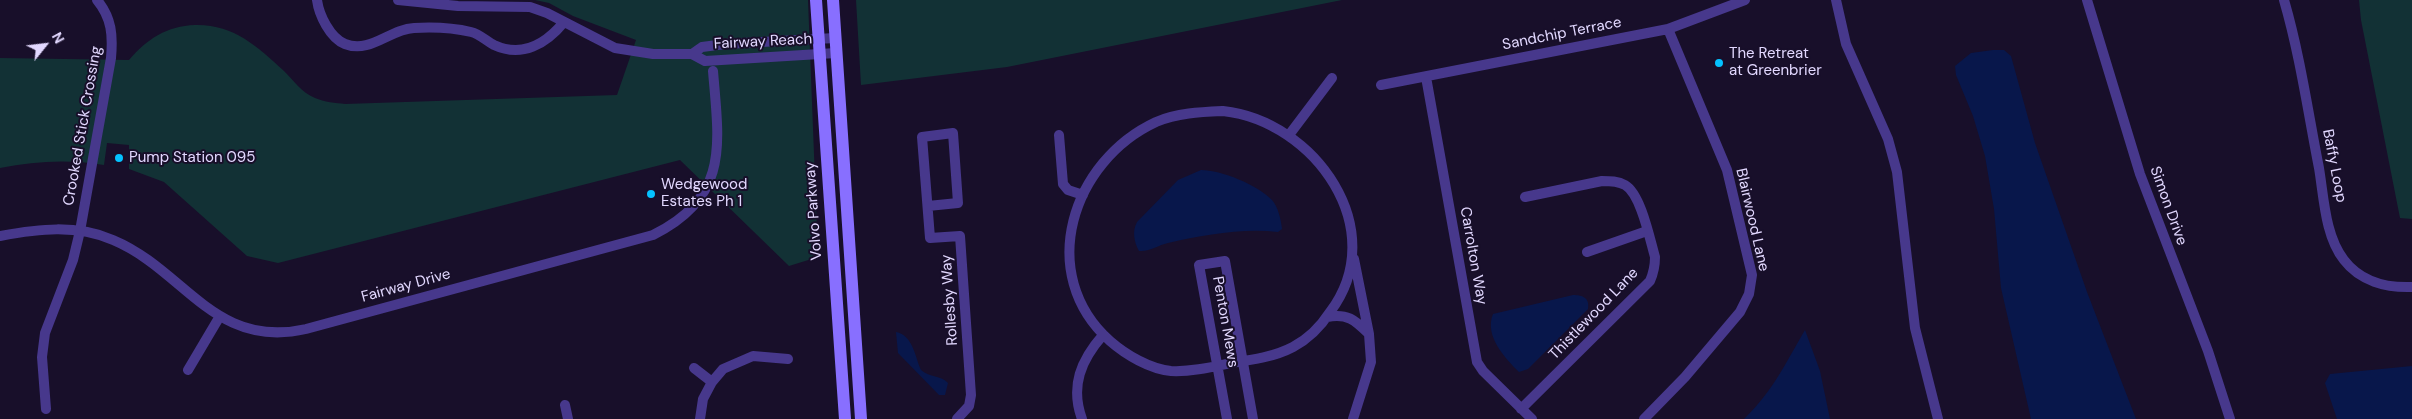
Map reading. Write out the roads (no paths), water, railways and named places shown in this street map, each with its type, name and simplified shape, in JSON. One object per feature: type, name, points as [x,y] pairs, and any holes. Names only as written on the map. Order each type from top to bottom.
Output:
[{"type":"main road","name":"Volvo Parkway","points":[[816,0],[845,419]]},
{"type":"main road","points":[[833,0],[861,419]]},
{"type":"street","name":"Crooked Stick Crossing","points":[[46,409],[42,357],[45,333],[73,260],[80,231],[113,40],[108,18],[97,0]]},
{"type":"street","points":[[317,0],[330,31],[343,43],[355,46],[365,46],[413,28],[472,32],[502,48],[521,50],[546,41],[564,22]]},
{"type":"street","name":"Fairway Reach","points":[[398,0],[458,6],[524,7],[547,13],[590,37],[624,51],[692,54],[705,61],[836,53]]},
{"type":"street","name":"Sandchip Terrace","points":[[1381,85],[1668,29],[1745,0]]},
{"type":"street","points":[[1836,0],[1846,44],[1888,139],[1897,172],[1915,328],[1938,419]]},
{"type":"street","name":"Simon Drive","points":[[2087,0],[2140,174],[2208,351],[2230,419]]},
{"type":"street","name":"Baffy Loop","points":[[2284,0],[2302,76],[2329,224],[2338,250],[2345,261],[2366,279],[2390,287],[2412,287]]},
{"type":"street","name":"Blairwood Lane","points":[[1644,419],[1685,377],[1740,312],[1749,294],[1752,276],[1727,170],[1668,29]]},
{"type":"street","name":"Fairway Reach","points":[[692,54],[702,47],[725,44],[835,38]]},
{"type":"street","name":"Fairway Drive","points":[[0,236],[40,229],[80,231],[113,240],[144,257],[220,316],[251,330],[276,333],[294,331],[653,236],[672,226],[690,211],[709,184],[716,164],[718,132],[713,71]]},
{"type":"street","name":"Carrolton Way","points":[[1426,76],[1476,362],[1483,372],[1532,419]]},
{"type":"street","points":[[1289,135],[1332,78]]},
{"type":"street","points":[[1353,250],[1349,278],[1337,303],[1314,331],[1294,346],[1270,356],[1218,366],[1185,370],[1162,369],[1130,356],[1103,335],[1085,309],[1071,266],[1070,232],[1077,205],[1093,174],[1114,149],[1144,128],[1176,116],[1212,112],[1238,113],[1267,122],[1289,135],[1315,158],[1333,182],[1345,211],[1353,250],[1369,334],[1371,353],[1370,372],[1353,419]]},
{"type":"street","name":"Rollesby Way","points":[[928,206],[958,203],[953,133],[922,137],[930,238],[960,236],[971,395],[968,406],[957,419]]},
{"type":"street","points":[[1059,135],[1063,184],[1068,190],[1083,195]]},
{"type":"street","name":"Thistlewood Lane","points":[[1521,409],[1650,281],[1655,271],[1655,257],[1634,193],[1625,185],[1613,181],[1525,197]]},
{"type":"street","points":[[1587,252],[1647,231]]},
{"type":"street","name":"Penton Mews","points":[[1227,419],[1199,265],[1225,261],[1253,419]]},
{"type":"street","points":[[1327,317],[1338,314],[1348,316],[1357,321],[1369,334]]},
{"type":"street","points":[[188,370],[220,316]]},
{"type":"street","points":[[1082,419],[1078,408],[1076,390],[1078,375],[1086,355],[1103,335]]},
{"type":"street","points":[[700,419],[703,399],[712,382],[723,370],[753,356],[788,360]]},
{"type":"street","points":[[694,368],[712,382]]},
{"type":"street","points":[[565,405],[568,419]]},
{"type":"place","name":"The Retreat at Greenbrier","points":[[1719,63]]},
{"type":"place","name":"Pump Station 095","points":[[119,158]]},
{"type":"place","name":"Wedgewood Estates Ph 1","points":[[651,194]]}]
